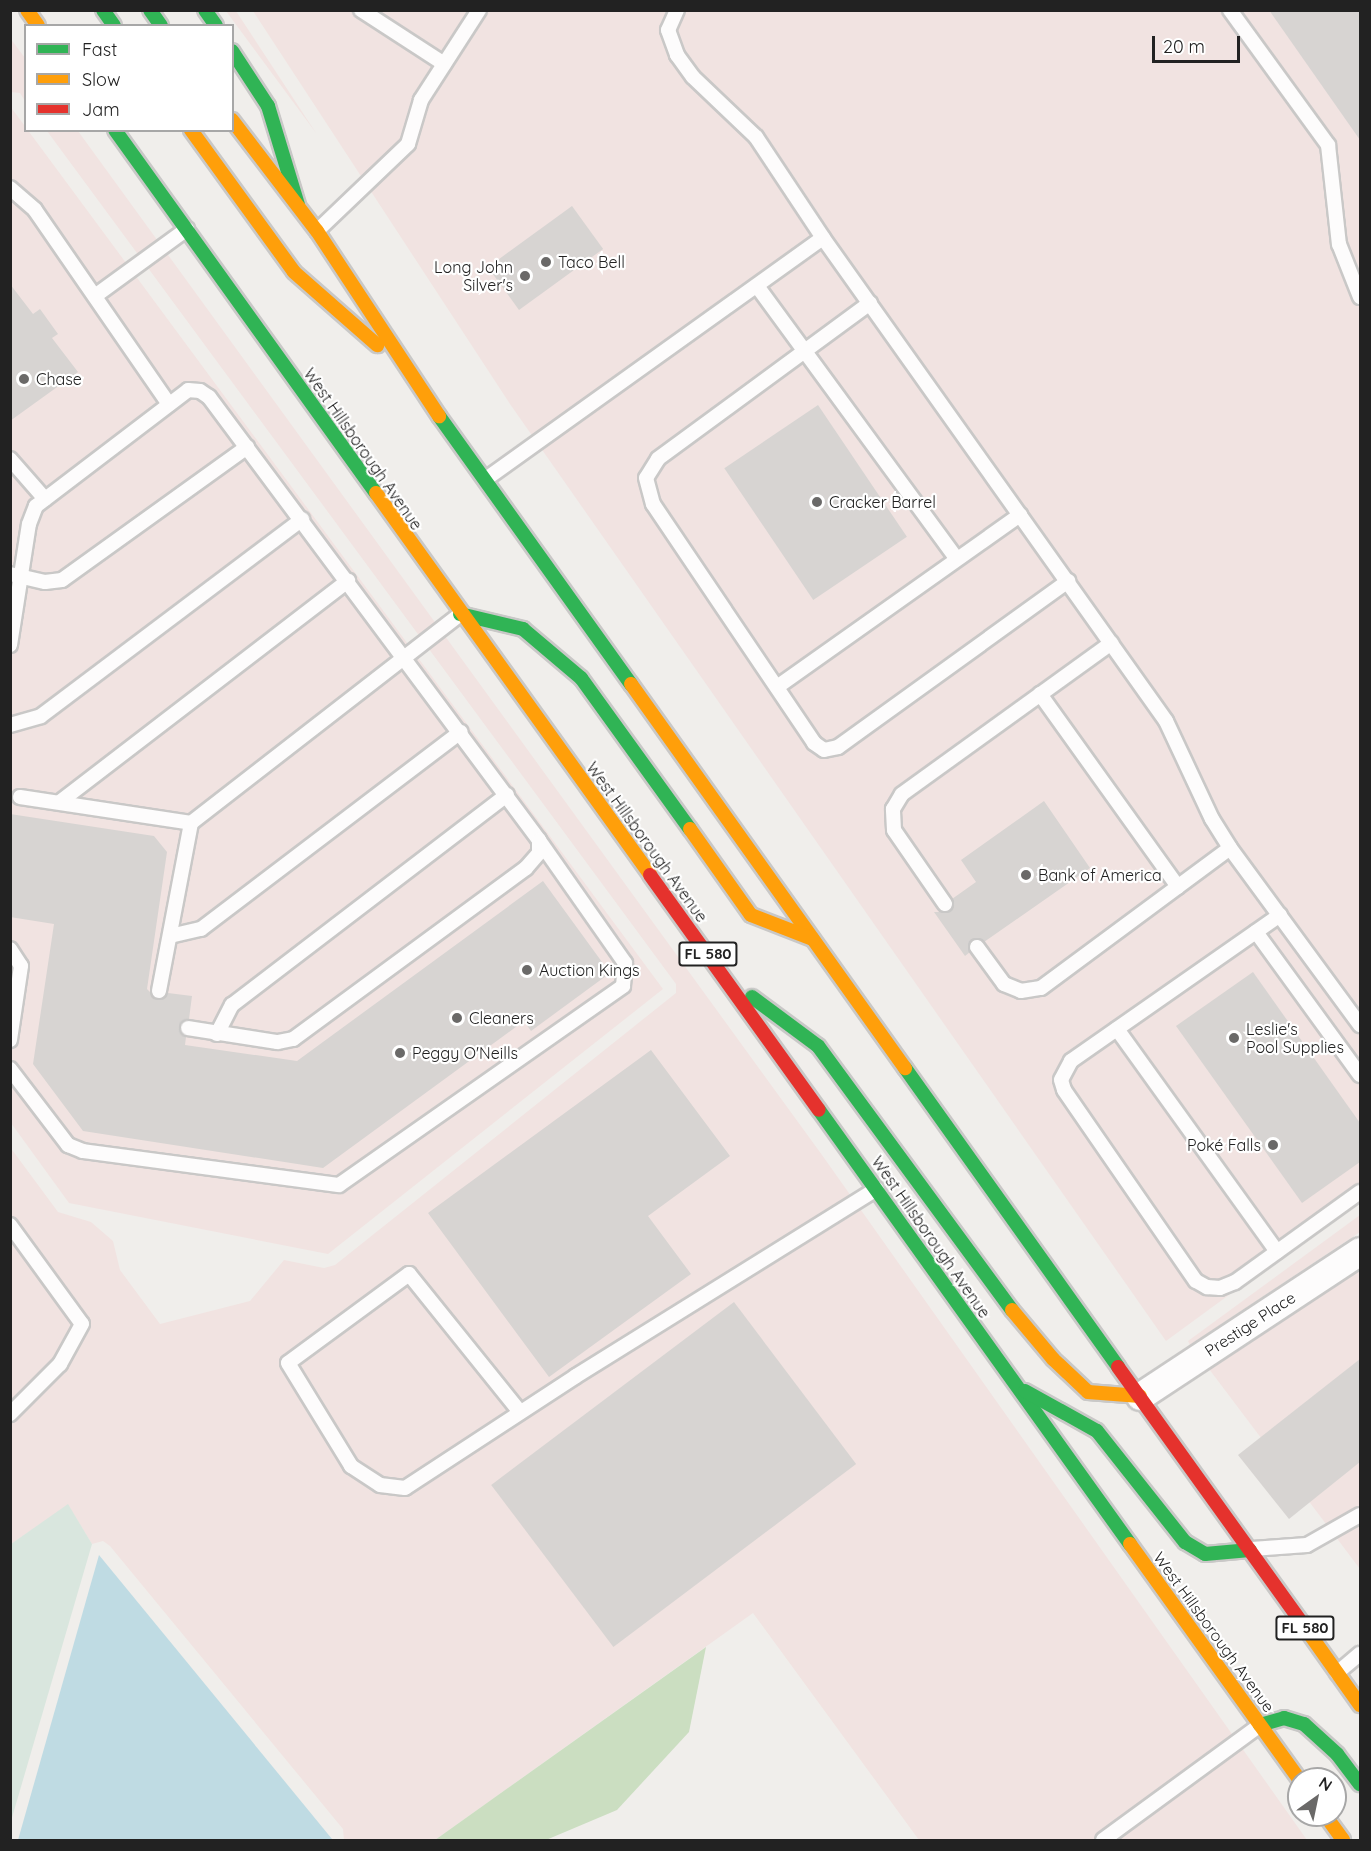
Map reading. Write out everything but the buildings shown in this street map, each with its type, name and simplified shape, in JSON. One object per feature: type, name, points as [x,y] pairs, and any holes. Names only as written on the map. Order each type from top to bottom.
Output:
[{"type":"main road","points":[[27,10],[36,20]]},
{"type":"main road","points":[[103,10],[113,24]]},
{"type":"main road","points":[[150,10],[160,24]]},
{"type":"main road","points":[[205,10],[215,24]]},
{"type":"main road","points":[[234,54],[268,106],[300,209]]},
{"type":"main road","name":"FL 580","points":[[234,123],[317,231],[408,372],[1360,1706]]},
{"type":"main road","name":"West Hillsborough Avenue","points":[[116,132],[188,229],[460,614],[724,976],[1290,1767]]},
{"type":"main road","points":[[192,132],[294,272],[408,372]]},
{"type":"main road","points":[[460,614],[523,629],[541,641],[581,678],[751,915],[813,939]]},
{"type":"main road","points":[[724,976],[818,1046],[998,1294],[1053,1359],[1088,1392],[1140,1396]]},
{"type":"main road","points":[[1019,1388],[1097,1431],[1185,1542],[1205,1554],[1250,1550]]},
{"type":"main road","points":[[1260,1725],[1284,1718],[1304,1724],[1337,1754],[1360,1784]]},
{"type":"main road","points":[[1334,1827],[1343,1840]]},
{"type":"street","name":"Prestige Place","points":[[1140,1396],[1360,1251]]},
{"type":"lane","points":[[362,10],[391,23],[444,64]]},
{"type":"lane","points":[[317,231],[408,144],[421,100],[479,10]]},
{"type":"lane","points":[[678,10],[668,30],[677,55],[693,77],[756,136],[823,238],[1166,721],[1212,819],[1230,849],[1360,1026]]},
{"type":"lane","points":[[1230,10],[1329,145],[1340,244],[1360,297]]},
{"type":"lane","points":[[10,188],[35,210],[169,404]]},
{"type":"lane","points":[[95,296],[188,229]]},
{"type":"lane","points":[[486,479],[823,238]]},
{"type":"lane","points":[[757,286],[957,559]]},
{"type":"lane","points":[[870,303],[657,459],[646,478],[652,504],[814,743],[824,750],[838,747],[1068,581]]},
{"type":"lane","points":[[10,645],[16,575],[29,524],[45,498],[188,390],[200,391],[209,397],[405,656],[507,795],[625,963],[623,986],[339,1185],[83,1151],[68,1145],[10,1069]]},
{"type":"lane","points":[[16,575],[45,582],[62,580],[247,447]]},
{"type":"lane","points":[[10,459],[45,498]]},
{"type":"lane","points":[[777,687],[1020,515]]},
{"type":"lane","points":[[10,724],[41,716],[302,519]]},
{"type":"lane","points":[[61,801],[348,581]]},
{"type":"lane","points":[[159,991],[191,823],[460,614]]},
{"type":"lane","points":[[945,904],[894,830],[893,809],[902,794],[1111,643]]},
{"type":"lane","points":[[1040,694],[1178,887]]},
{"type":"lane","points":[[170,936],[201,929],[461,732]]},
{"type":"lane","points":[[217,1034],[232,1005],[507,795]]},
{"type":"lane","points":[[20,797],[61,801],[191,823]]},
{"type":"lane","points":[[188,1028],[277,1042],[293,1039],[526,868],[539,853],[539,840]]},
{"type":"lane","points":[[977,947],[1004,984],[1021,991],[1041,988],[1230,849]]},
{"type":"lane","points":[[1280,915],[1071,1061],[1061,1080],[1064,1090],[1196,1281],[1220,1288],[1277,1252],[1360,1192]]},
{"type":"lane","points":[[1256,932],[1360,1075]]},
{"type":"lane","points":[[10,949],[21,966],[10,1040]]},
{"type":"lane","points":[[1117,1029],[1277,1252]]},
{"type":"lane","points":[[520,1412],[409,1274],[288,1363],[351,1466],[380,1485],[405,1488],[520,1412],[876,1189]]},
{"type":"lane","points":[[10,1225],[82,1324],[60,1364],[10,1414]]},
{"type":"lane","points":[[1250,1550],[1307,1545],[1360,1515]]},
{"type":"lane","points":[[1337,1673],[1360,1654]]},
{"type":"lane","points":[[1103,1840],[1260,1725]]},
{"type":"shaded area","points":[[226,11],[236,11],[316,133]]},
{"type":"shaded area","points":[[253,11],[1360,11],[1360,1199],[1166,1341],[510,404]]},
{"type":"shaded area","points":[[10,38],[24,57],[24,99],[20,93],[11,92]]},
{"type":"shaded area","points":[[10,106],[24,125],[24,132],[29,132],[663,989],[328,1254],[69,1203],[11,1123]]},
{"type":"shaded area","points":[[48,132],[79,132],[822,1155],[1287,1812],[1287,1827],[1298,1827],[1307,1840],[919,1840],[753,1613],[435,1840],[344,1840],[343,1829],[110,1546],[103,1541],[92,1544],[68,1505],[11,1544],[10,1147],[58,1212],[91,1222],[113,1241],[120,1270],[160,1324],[250,1301],[284,1260],[324,1268],[335,1265],[676,993],[676,984]]},
{"type":"shaded area","points":[[1360,1215],[1360,1232],[1190,1345],[1188,1341]]},
{"type":"shaded area","points":[[1360,1269],[1360,1569],[1209,1369]]},
{"type":"shaded area","points":[[68,1504],[92,1544],[11,1821],[11,1544]]},
{"type":"green space","points":[[706,1647],[689,1732],[617,1810],[546,1840],[435,1840]]},
{"type":"water","points":[[99,1555],[332,1839],[18,1840]]},
{"type":"traffic: fast","points":[[103,10],[113,24]]},
{"type":"traffic: fast","points":[[150,10],[160,24]]},
{"type":"traffic: fast","points":[[205,10],[215,24]]},
{"type":"traffic: fast","points":[[234,54],[268,106],[298,205]]},
{"type":"traffic: fast","points":[[116,132],[376,493]]},
{"type":"traffic: fast","points":[[439,416],[631,684]]},
{"type":"traffic: fast","points":[[460,614],[523,629],[581,678],[690,829]]},
{"type":"traffic: fast","points":[[752,997],[818,1046],[1012,1310]]},
{"type":"traffic: fast","points":[[905,1068],[1118,1367]]},
{"type":"traffic: fast","points":[[819,1110],[1130,1544]]},
{"type":"traffic: fast","points":[[1025,1391],[1097,1431],[1185,1542],[1205,1554],[1250,1550]]},
{"type":"traffic: fast","points":[[1260,1725],[1284,1718],[1304,1724],[1337,1754],[1360,1784]]},
{"type":"traffic: slow","points":[[27,10],[37,24]]},
{"type":"traffic: slow","points":[[234,123],[317,231],[439,416]]},
{"type":"traffic: slow","points":[[192,132],[294,272],[377,345]]},
{"type":"traffic: slow","points":[[376,493],[650,875]]},
{"type":"traffic: slow","points":[[631,684],[905,1068]]},
{"type":"traffic: slow","points":[[690,829],[751,915],[813,939]]},
{"type":"traffic: slow","points":[[1012,1310],[1053,1359],[1088,1392],[1140,1396]]},
{"type":"traffic: slow","points":[[1130,1544],[1290,1767]]},
{"type":"traffic: slow","points":[[1301,1622],[1360,1705]]},
{"type":"traffic: slow","points":[[1334,1827],[1343,1840]]},
{"type":"traffic: jam","points":[[650,875],[819,1110]]},
{"type":"traffic: jam","points":[[1118,1367],[1301,1622]]},
{"type":"place","name":"Taco Bell","points":[[546,262]]},
{"type":"place","name":"Long John Silver's","points":[[525,276]]},
{"type":"place","name":"Chase","points":[[24,379]]},
{"type":"place","name":"Cracker Barrel","points":[[817,502]]},
{"type":"place","name":"Bank of America","points":[[1026,875]]},
{"type":"place","name":"Auction Kings","points":[[527,970]]},
{"type":"place","name":"Cleaners","points":[[457,1018]]},
{"type":"place","name":"Leslie's Pool Supplies","points":[[1234,1038]]},
{"type":"place","name":"Peggy O'Neills","points":[[400,1053]]},
{"type":"place","name":"Poké Falls","points":[[1273,1145]]}]
